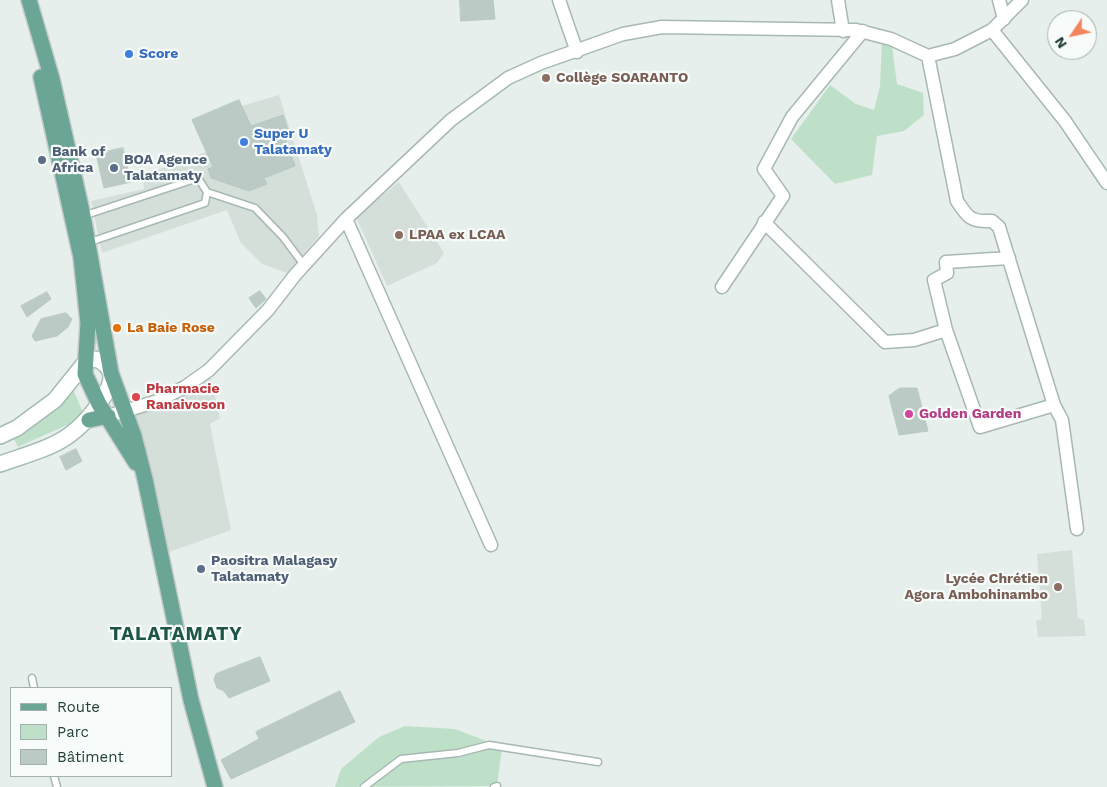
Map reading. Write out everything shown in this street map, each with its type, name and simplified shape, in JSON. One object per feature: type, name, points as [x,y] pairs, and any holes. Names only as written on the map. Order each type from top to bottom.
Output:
[{"type":"main road","points":[[0,464],[57,444],[104,410],[111,373],[84,243],[41,79],[36,29],[30,0]]},
{"type":"main road","points":[[84,243],[88,323],[84,362],[85,374],[104,410],[146,479]]},
{"type":"main road","points":[[19,458],[2,436],[55,400],[84,362],[92,358],[108,367],[126,411],[146,479],[191,700],[215,787]]},
{"type":"street","points":[[559,0],[577,52]]},
{"type":"street","points":[[838,0],[843,31]]},
{"type":"street","points":[[999,0],[1004,19]]},
{"type":"street","points":[[104,410],[126,411],[158,401],[185,387],[209,370],[268,310],[304,265],[346,220],[451,120],[501,83],[541,63],[577,52],[623,34],[662,27],[863,31],[891,39],[928,56],[955,49],[992,30],[1022,0]]},
{"type":"street","points":[[992,30],[1065,121],[1107,184]]},
{"type":"street","points":[[722,287],[783,196],[764,169],[792,117],[863,31]]},
{"type":"street","points":[[928,56],[957,201],[966,216],[978,222],[992,221],[999,227],[1054,405],[1062,420],[1076,529]]},
{"type":"street","points":[[346,220],[491,545]]},
{"type":"street","points":[[764,222],[885,342],[914,340],[946,330]]},
{"type":"street","points":[[1008,258],[946,262],[947,273],[934,280],[946,330],[980,427],[1054,405]]},
{"type":"lane","points":[[78,218],[198,178],[207,192],[206,202],[84,243]]},
{"type":"lane","points":[[207,192],[255,208],[283,237],[304,265]]},
{"type":"lane","points":[[32,678],[34,687]]},
{"type":"lane","points":[[364,787],[401,759],[458,753],[489,745],[598,762]]},
{"type":"shaded area","points":[[279,95],[317,215],[319,236],[287,273],[262,264],[241,243],[227,210],[102,253],[91,201],[144,189],[143,175],[206,152],[192,120],[239,100],[242,106]]},
{"type":"shaded area","name":"LPAA ex LCAA","points":[[399,182],[444,253],[437,263],[387,286],[356,217]]},
{"type":"shaded area","points":[[209,370],[220,418],[210,424],[231,530],[161,555],[127,411]]},
{"type":"shaded area","name":"Lycée Chrétien Agora Ambohinambo","points":[[1072,550],[1078,618],[1084,620],[1086,636],[1038,637],[1036,621],[1042,619],[1037,554]]},
{"type":"green space","points":[[882,41],[892,46],[897,84],[923,93],[924,115],[904,131],[877,136],[872,175],[835,184],[791,139],[830,85],[856,104],[874,110],[880,86]]},
{"type":"green space","points":[[72,387],[85,417],[18,447],[10,431]]},
{"type":"green space","points":[[405,726],[455,729],[502,747],[497,786],[335,787],[341,769],[379,737]]},
{"type":"building","points":[[460,0],[493,0],[495,19],[461,21]]},
{"type":"building","name":"Super U Talatamaty","points":[[239,100],[251,126],[283,115],[288,130],[283,132],[295,166],[264,178],[267,184],[249,191],[211,178],[208,169],[213,167],[192,120]]},
{"type":"building","name":"BOA Agence Talatamaty","points":[[123,148],[131,182],[104,188],[96,154]]},
{"type":"building","points":[[260,291],[266,299],[256,308],[249,298]]},
{"type":"building","points":[[47,292],[51,299],[27,317],[21,306]]},
{"type":"building","points":[[66,313],[72,319],[68,327],[57,336],[35,341],[32,336],[41,319]]},
{"type":"building","name":"Golden Garden","points":[[900,388],[917,388],[928,431],[899,435],[889,396]]},
{"type":"building","points":[[76,449],[82,461],[66,470],[60,457]]},
{"type":"building","points":[[260,657],[270,681],[229,698],[224,691],[217,688],[214,679],[216,674]]},
{"type":"building","points":[[340,691],[355,722],[231,779],[221,760],[259,739],[256,732]]},
{"type":"place","name":"Score","points":[[129,54]]},
{"type":"place","name":"Collège SOARANTO","points":[[546,78]]},
{"type":"place","name":"Super U Talatamaty","points":[[244,142]]},
{"type":"place","name":"Bank of Africa","points":[[42,160]]},
{"type":"place","name":"BOA Agence Talatamaty","points":[[114,168]]},
{"type":"place","name":"LPAA ex LCAA","points":[[399,235]]},
{"type":"place","name":"La Baie Rose","points":[[117,328]]},
{"type":"place","name":"Pharmacie Ranaivoson","points":[[136,397]]},
{"type":"place","name":"Golden Garden","points":[[909,414]]},
{"type":"place","name":"Paositra Malagasy Talatamaty","points":[[201,569]]},
{"type":"place","name":"Lycée Chrétien Agora Ambohinambo","points":[[1058,587]]},
{"type":"district","name":"TALATAMATY","points":[[176,634]]}]
